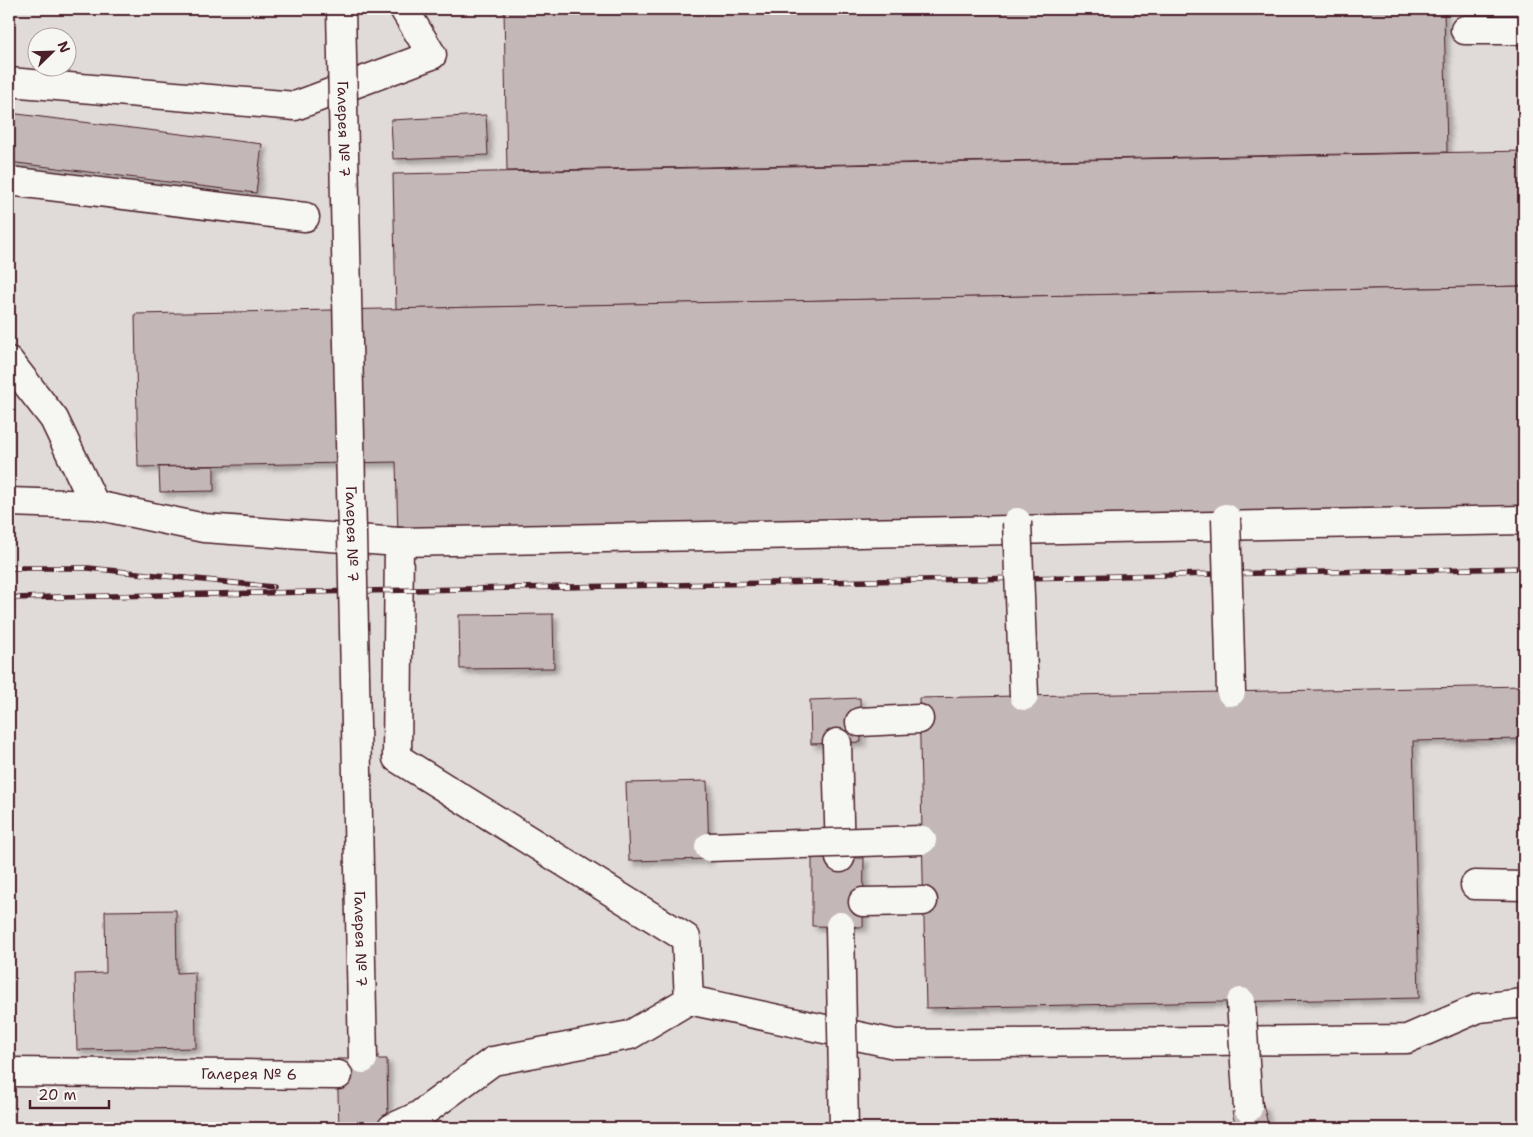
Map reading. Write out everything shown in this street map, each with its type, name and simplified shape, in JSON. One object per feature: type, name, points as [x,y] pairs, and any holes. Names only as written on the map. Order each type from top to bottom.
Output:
[{"type":"street","name":"Галерея № 7","points":[[341,9],[363,1059]]},
{"type":"street","points":[[9,82],[295,106],[432,55],[404,9]]},
{"type":"street","points":[[1465,30],[1524,30]]},
{"type":"street","points":[[9,181],[305,217]]},
{"type":"street","points":[[9,361],[54,419],[95,505]]},
{"type":"street","points":[[9,502],[95,505],[204,528],[399,542],[1524,520]]},
{"type":"street","points":[[1226,518],[1231,692]]},
{"type":"street","points":[[1017,522],[1024,696]]},
{"type":"street","points":[[399,542],[397,758],[686,938],[689,1000]]},
{"type":"street","points":[[860,722],[919,719]]},
{"type":"street","points":[[837,743],[840,858]]},
{"type":"street","points":[[708,847],[922,840]]},
{"type":"street","points":[[1475,885],[1524,886]]},
{"type":"street","points":[[863,902],[923,901]]},
{"type":"street","points":[[840,926],[844,1128]]},
{"type":"street","points":[[392,1128],[418,1116],[493,1062],[630,1034],[689,1000],[895,1044],[1407,1039],[1479,1008],[1524,1003]]},
{"type":"street","points":[[1240,1002],[1248,1108]]},
{"type":"street","name":"Галерея № 6","points":[[9,1072],[338,1075]]},
{"type":"shaded area","points":[[9,9],[1524,9],[1524,1128],[9,1128]]},
{"type":"building","points":[[504,9],[1444,9],[1447,152],[507,171]]},
{"type":"building","points":[[9,113],[262,144],[256,193],[9,162]]},
{"type":"building","points":[[486,115],[488,155],[393,159],[391,120]]},
{"type":"building","points":[[1524,151],[1524,286],[396,309],[393,174]]},
{"type":"building","points":[[1524,286],[1524,512],[398,535],[396,462],[138,467],[135,314]]},
{"type":"building","points":[[214,466],[214,491],[160,492],[159,467]]},
{"type":"building","points":[[553,614],[554,668],[460,669],[459,615]]},
{"type":"building","points":[[1524,686],[1524,739],[1413,741],[1419,998],[926,1008],[919,698]]},
{"type":"building","points":[[860,698],[861,742],[811,744],[810,700]]},
{"type":"building","points":[[707,781],[709,859],[629,861],[626,783]]},
{"type":"building","points":[[812,858],[864,858],[863,927],[812,926]]},
{"type":"building","points":[[176,910],[177,973],[195,972],[196,1048],[77,1050],[75,974],[106,973],[105,911]]},
{"type":"building","points":[[337,1059],[387,1059],[388,1128],[339,1128]]},
{"type":"building","points":[[1263,1104],[1269,1128],[1236,1128],[1232,1112]]},
{"type":"railway","points":[[9,568],[88,568],[273,587]]},
{"type":"railway","points":[[9,598],[1524,568]]}]
